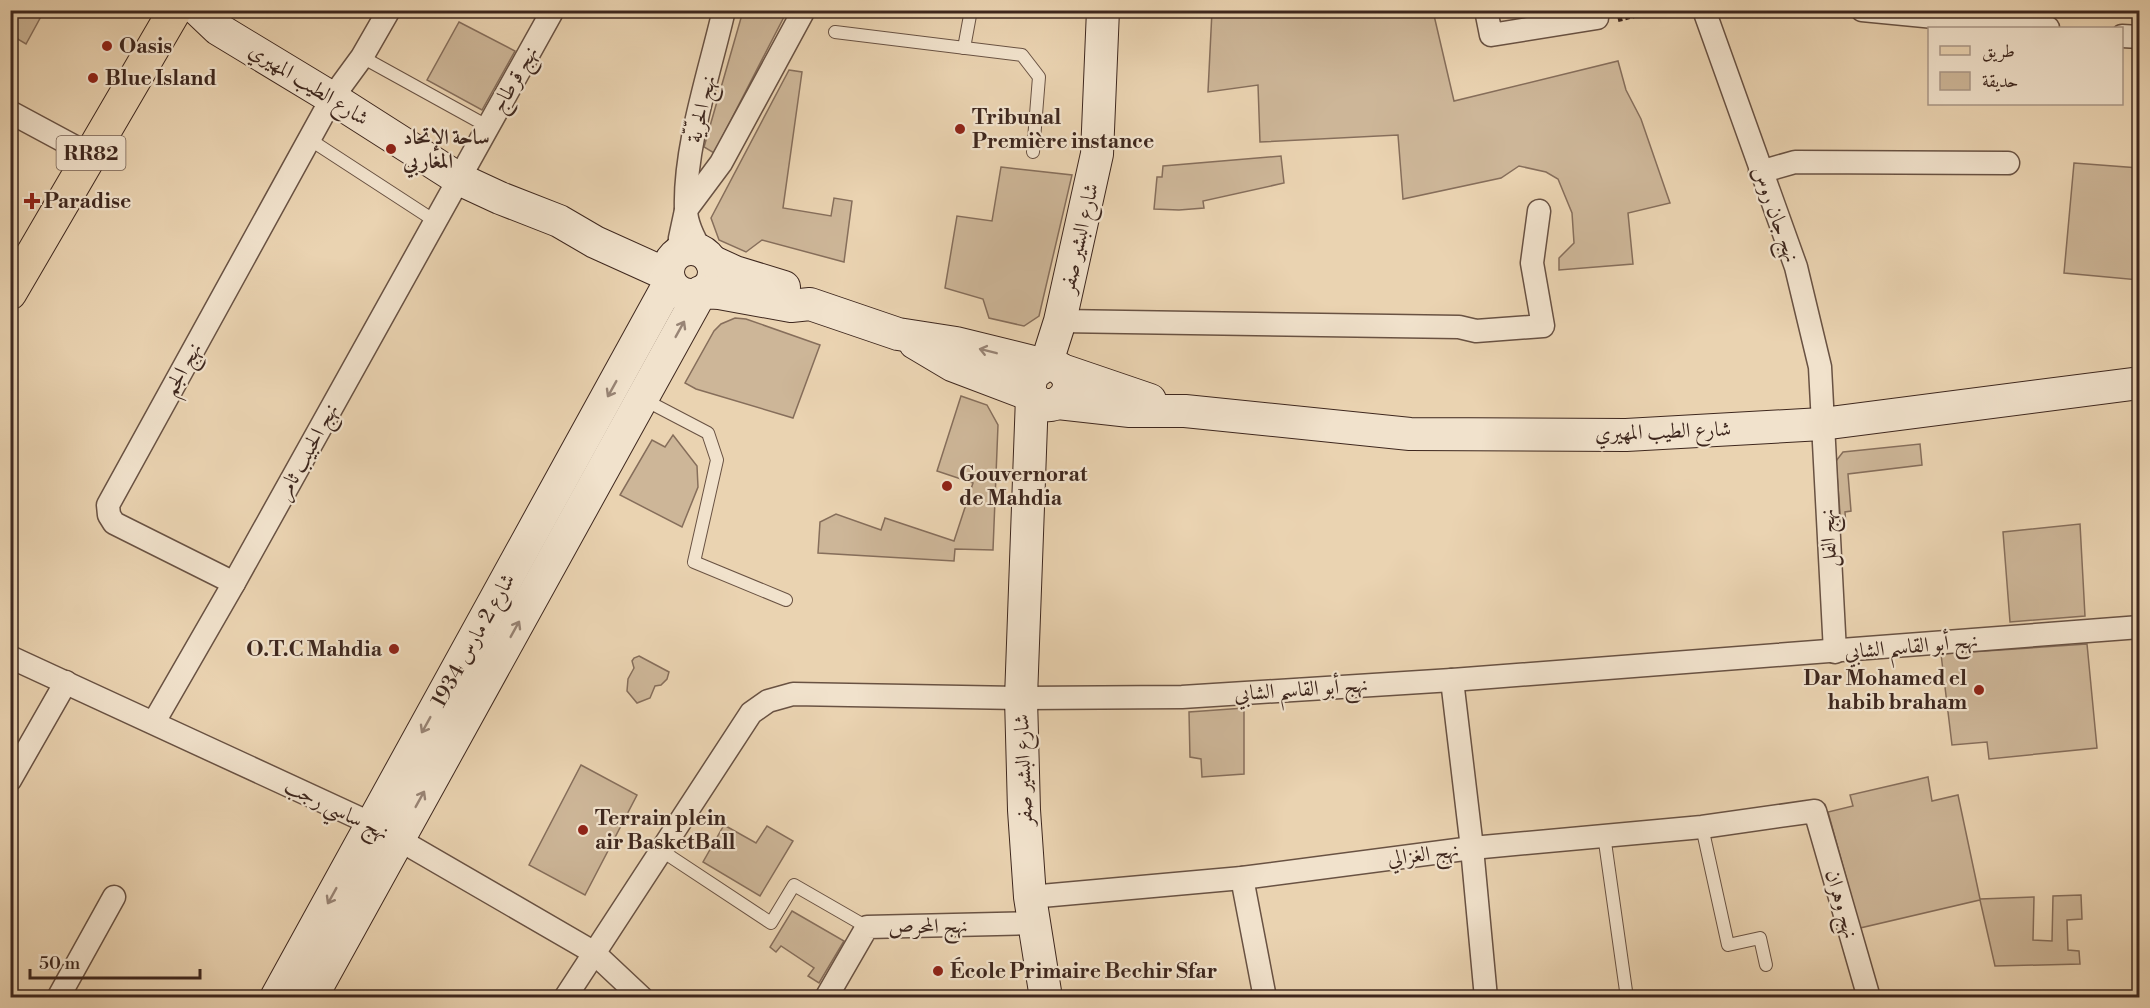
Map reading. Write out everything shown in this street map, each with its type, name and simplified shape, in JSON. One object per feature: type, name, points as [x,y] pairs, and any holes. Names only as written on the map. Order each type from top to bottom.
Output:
[{"type":"main road","name":"RR82","points":[[10,293],[90,155],[185,15]]},
{"type":"street","name":"نهج الجم","points":[[234,584],[114,523],[109,515],[108,505],[332,98],[362,57],[389,10]]},
{"type":"street","name":"نهج قرطاج","points":[[459,179],[553,10]]},
{"type":"street","name":"نهج الحرّيّة","points":[[686,210],[691,149],[724,10]]},
{"type":"street","points":[[685,263],[691,232],[686,210],[722,163],[804,10]]},
{"type":"street","name":"شارع البشير صفر","points":[[1046,998],[1032,910],[1024,810],[1021,698],[1028,542],[1044,400],[1064,399],[1069,387],[1066,375],[1053,367],[1060,321],[1097,154],[1103,10]]},
{"type":"street","points":[[1486,10],[1491,35],[1597,18]]},
{"type":"street","name":"نهج جان روس","points":[[1704,10],[1760,172],[1796,267],[1820,368],[1822,424]]},
{"type":"street","points":[[1862,10],[2038,27]]},
{"type":"street","name":"شارع الطيب المهيري","points":[[185,15],[332,98],[459,179],[500,198],[559,221],[600,226],[685,263],[735,272],[785,287],[796,292],[810,304],[898,334],[956,343],[1053,367],[1185,411]]},
{"type":"street","points":[[2123,36],[2139,37]]},
{"type":"street","points":[[10,112],[90,155]]},
{"type":"street","points":[[1760,172],[1795,162],[2008,163]]},
{"type":"street","name":"نهج الحبيب ثامر","points":[[154,722],[234,584],[459,179]]},
{"type":"street","points":[[1060,321],[1459,327],[1476,331],[1543,326],[1532,263],[1539,212]]},
{"type":"street","name":"شارع الطيب المهيري","points":[[685,263],[681,292],[719,293],[791,306],[810,304]]},
{"type":"street","name":"شارع 2 مارس 1934","points":[[276,998],[580,446],[685,263]]},
{"type":"street","name":"شارع 2 مارس 1934","points":[[311,998],[701,292]]},
{"type":"street","name":"شارع الطيب المهيري","points":[[898,334],[952,365],[1044,400],[1131,411],[1185,411],[1410,434],[1626,435],[1822,424],[2139,383]]},
{"type":"street","points":[[633,352],[660,366]]},
{"type":"street","name":"نهج الفل","points":[[1822,424],[1835,652]]},
{"type":"street","points":[[580,446],[608,460]]},
{"type":"street","name":"نهج أبو القاسم الشابي","points":[[565,998],[751,713],[768,701],[793,694],[1021,698],[1182,697],[1835,652],[2139,627]]},
{"type":"street","name":"نهج ساسي رجب","points":[[10,657],[372,824],[593,952],[642,998]]},
{"type":"street","points":[[1452,680],[1472,848],[1486,998]]},
{"type":"street","points":[[10,780],[66,682]]},
{"type":"street","name":"نهج الغزالي","points":[[1032,910],[1242,878],[1472,848],[1702,827],[1815,810]]},
{"type":"street","name":"نهج وهران","points":[[1815,810],[1869,998]]},
{"type":"street","points":[[1242,878],[1265,998]]},
{"type":"street","points":[[58,998],[114,897]]},
{"type":"street","name":"نهج المحرص","points":[[826,998],[867,927],[1032,910]]},
{"type":"lane","points":[[964,48],[971,10]]},
{"type":"lane","points":[[835,32],[1022,55],[1039,77],[1033,152]]},
{"type":"lane","points":[[362,57],[487,126]]},
{"type":"lane","points":[[309,139],[435,221]]},
{"type":"lane","points":[[642,398],[708,433],[717,460],[694,562],[786,600]]},
{"type":"lane","points":[[1702,827],[1728,945],[1760,938],[1766,965]]},
{"type":"lane","points":[[1604,835],[1627,998]]},
{"type":"lane","points":[[662,851],[771,923],[794,885],[867,927]]},
{"type":"path","points":[[1597,18],[1610,21],[1659,10]]},
{"type":"green space","points":[[10,11],[44,11],[26,44],[11,35]]},
{"type":"green space","points":[[743,11],[787,11],[714,153],[704,147]]},
{"type":"green space","points":[[1212,11],[1433,11],[1454,101],[1618,61],[1626,90],[1641,119],[1670,203],[1628,213],[1633,264],[1559,270],[1559,258],[1574,243],[1572,213],[1558,179],[1546,172],[1519,166],[1501,178],[1403,199],[1398,135],[1260,142],[1258,85],[1208,92]]},
{"type":"green space","points":[[459,22],[515,51],[482,110],[427,80]]},
{"type":"green space","points":[[789,70],[802,72],[783,208],[831,216],[834,198],[852,201],[844,262],[762,240],[746,252],[719,240],[711,218]]},
{"type":"green space","points":[[1281,156],[1284,183],[1203,201],[1204,208],[1154,209],[1157,177],[1162,177],[1163,166]]},
{"type":"green space","points":[[2074,163],[2139,168],[2139,280],[2064,273]]},
{"type":"green space","points":[[1001,167],[1072,175],[1039,316],[1024,326],[989,318],[983,299],[945,288],[957,216],[992,221]]},
{"type":"green space","points":[[735,318],[746,319],[820,345],[793,418],[696,389],[685,383],[714,331],[721,324]]},
{"type":"green space","points":[[961,396],[987,405],[998,425],[993,550],[955,549],[954,561],[818,553],[820,522],[836,514],[881,530],[885,518],[954,541],[973,483],[937,471]]},
{"type":"green space","points":[[673,435],[697,466],[698,487],[682,527],[620,495],[652,440],[665,447]]},
{"type":"green space","points":[[1920,444],[1922,465],[1848,474],[1851,511],[1845,512],[1846,526],[1841,526],[1836,461],[1843,452]]},
{"type":"green space","points":[[2080,524],[2085,616],[2010,622],[2003,532]]},
{"type":"green space","points":[[2087,644],[2097,748],[1989,759],[1987,742],[1952,745],[1941,654]]},
{"type":"green space","points":[[639,656],[669,672],[667,679],[661,685],[655,686],[650,698],[637,703],[627,691],[628,679],[634,668],[632,661]]},
{"type":"green space","points":[[1244,708],[1244,774],[1202,777],[1201,759],[1190,757],[1189,712]]},
{"type":"green space","name":"Terrain plein air BasketBall","points":[[581,765],[637,795],[585,895],[529,865]]},
{"type":"green space","points":[[1928,777],[1932,801],[1958,795],[1980,899],[2034,897],[2033,940],[2052,941],[2053,896],[2081,895],[2082,919],[2067,920],[2068,950],[2079,951],[2080,964],[1995,966],[1980,900],[1860,928],[1828,812],[1853,806],[1850,795]]},
{"type":"green space","points":[[724,825],[756,843],[767,826],[793,841],[760,896],[703,862]]},
{"type":"green space","points":[[792,911],[844,941],[819,983],[808,976],[814,968],[781,946],[776,952],[770,947]]},
{"type":"place","name":"Oasis","points":[[107,46]]},
{"type":"place","name":"Blue Island","points":[[93,78]]},
{"type":"place","name":"Tribunal Première instance","points":[[960,129]]},
{"type":"place","name":"ساحة الإتحاد المغاربي","points":[[391,149]]},
{"type":"place","name":"Paradise","points":[[32,201]]},
{"type":"place","name":"Gouvernorat de Mahdia","points":[[947,486]]},
{"type":"place","name":"O.T.C Mahdia","points":[[394,649]]},
{"type":"place","name":"Dar Mohamed el habib braham","points":[[1979,690]]},
{"type":"place","name":"Terrain plein air BasketBall","points":[[583,830]]},
{"type":"place","name":"École Primaire Bechir Sfar","points":[[938,971]]}]
